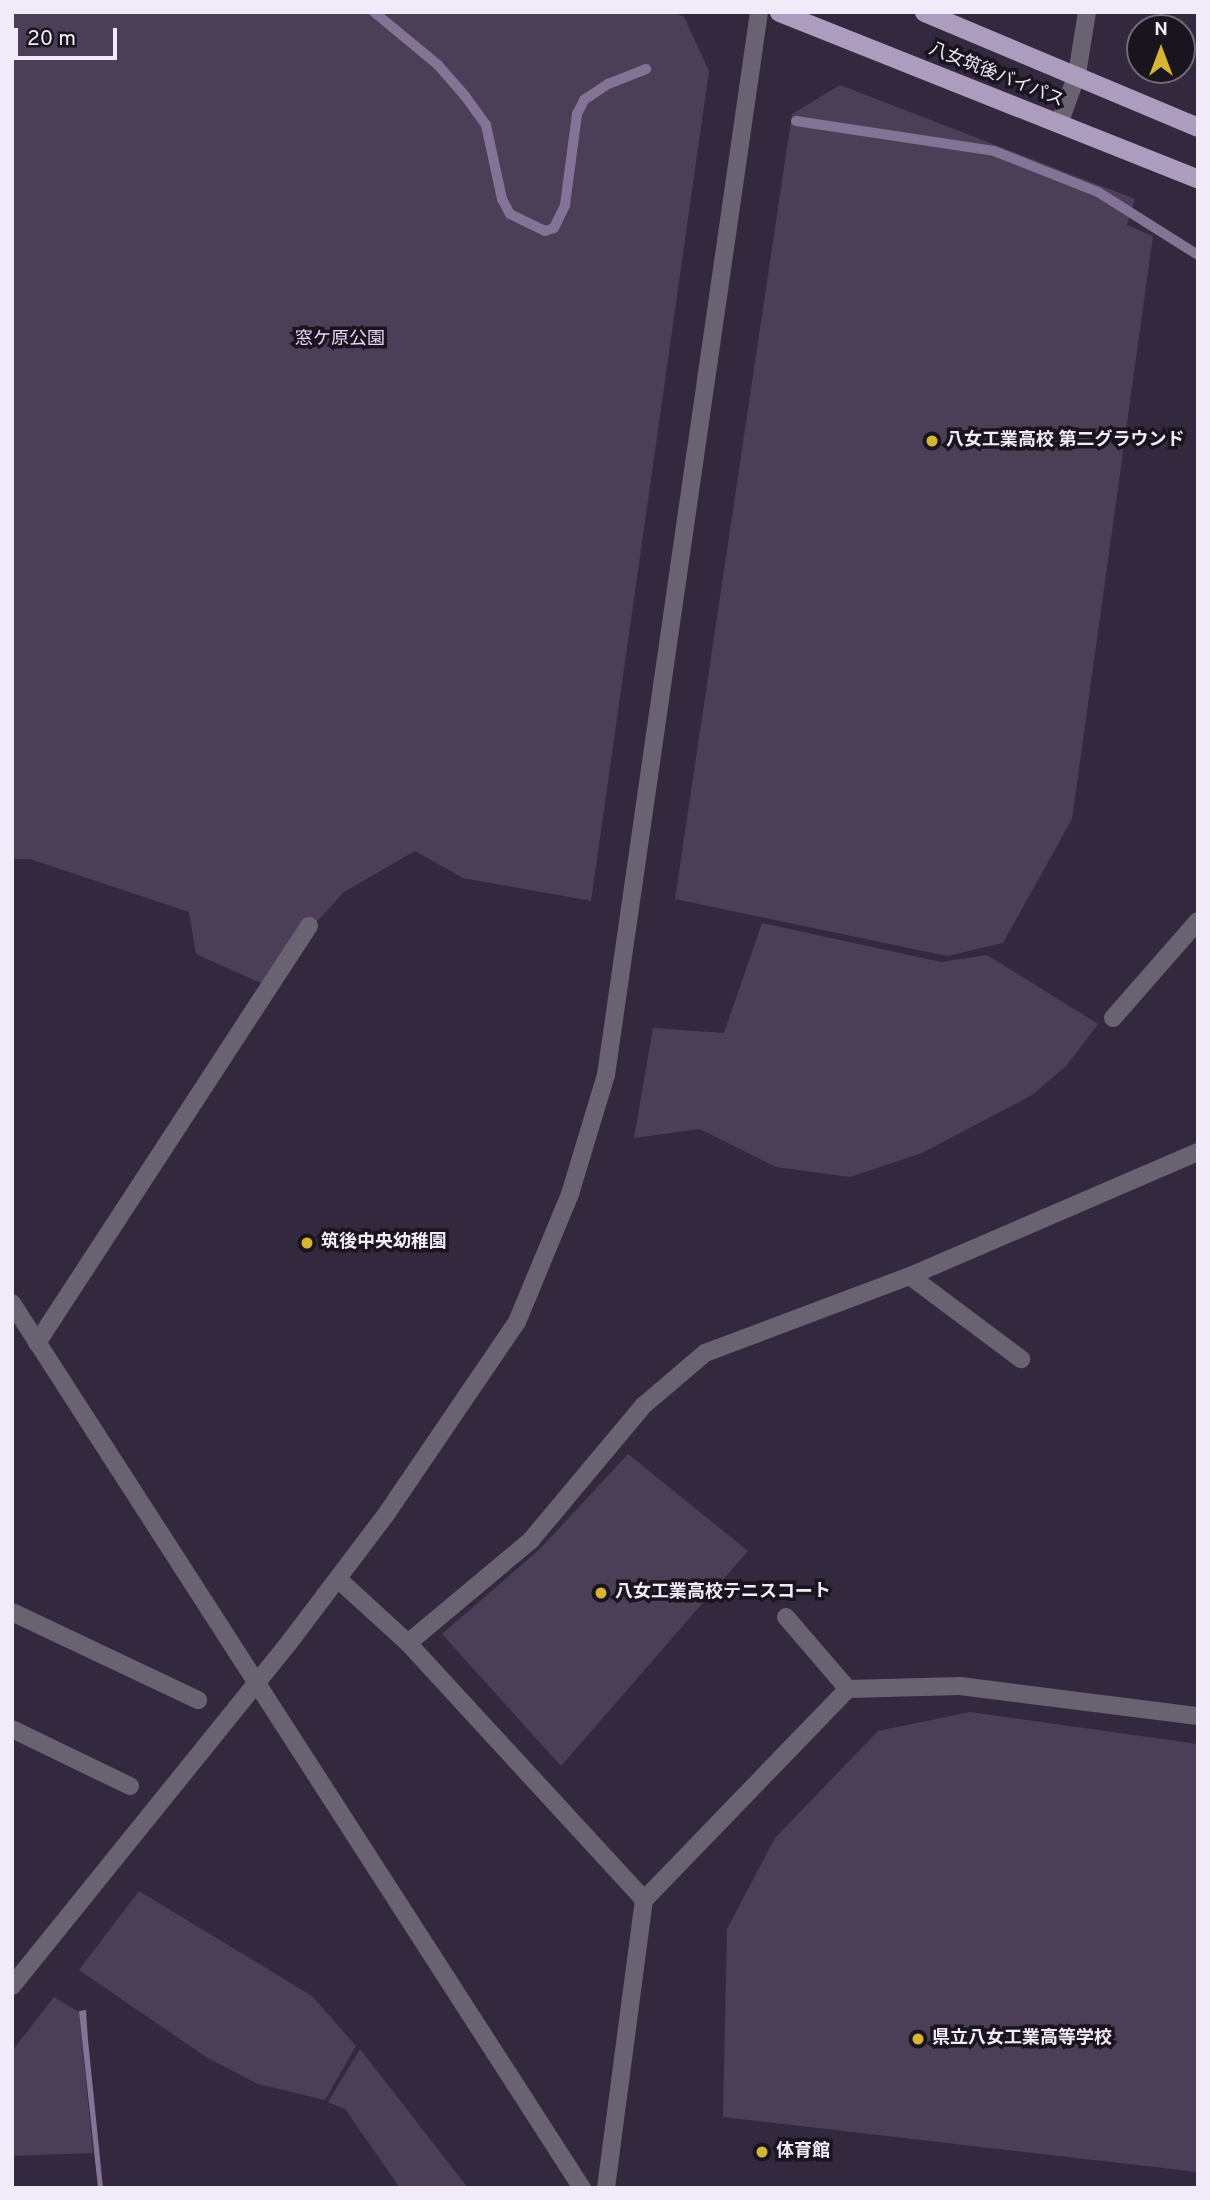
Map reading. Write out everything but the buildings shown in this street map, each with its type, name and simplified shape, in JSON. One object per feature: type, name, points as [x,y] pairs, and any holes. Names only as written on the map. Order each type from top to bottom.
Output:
[{"type":"highway","name":"八女筑後バイパス","points":[[779,12],[1198,179]]},
{"type":"highway","name":"八女筑後バイパス","points":[[924,12],[1198,127]]},
{"type":"street","points":[[12,1986],[338,1579],[517,1322],[570,1194],[606,1075],[759,12]]},
{"type":"street","points":[[1059,124],[1077,74],[1087,12]]},
{"type":"street","points":[[1113,1018],[1198,921]]},
{"type":"street","points":[[37,1343],[309,926]]},
{"type":"street","points":[[408,1643],[531,1540],[644,1405],[705,1353],[910,1276],[1198,1152]]},
{"type":"street","points":[[910,1276],[1021,1359]]},
{"type":"street","points":[[12,1303],[582,2188]]},
{"type":"street","points":[[338,1579],[408,1643],[644,1900]]},
{"type":"street","points":[[12,1612],[198,1700]]},
{"type":"street","points":[[786,1618],[848,1689]]},
{"type":"street","points":[[606,2188],[644,1900],[848,1689],[960,1686],[1198,1716]]},
{"type":"street","points":[[12,1729],[130,1786]]},
{"type":"green space","name":"窓ケ原公園","points":[[12,12],[673,12],[684,17],[709,71],[591,901],[463,878],[415,851],[344,892],[261,983],[196,954],[189,912],[30,859],[12,859]]},
{"type":"green space","name":"八女工業高校 第二グラウンド","points":[[840,85],[1135,199],[1127,225],[1153,236],[1072,819],[1003,943],[947,956],[675,899],[792,114]]},
{"type":"green space","points":[[762,923],[941,962],[987,955],[1098,1024],[1067,1065],[1032,1095],[922,1153],[850,1177],[776,1167],[700,1129],[634,1138],[653,1028],[724,1033]]},
{"type":"green space","name":"八女工業高校テニスコート","points":[[628,1454],[748,1551],[561,1766],[442,1634],[540,1549]]},
{"type":"green space","name":"県立八女工業高等学校","points":[[970,1712],[1198,1744],[1198,2172],[723,2117],[727,1929],[775,1838],[878,1731]]},
{"type":"green space","points":[[139,1891],[312,1996],[356,2046],[325,2100],[258,2084],[206,2057],[79,1970]]},
{"type":"green space","points":[[54,1997],[79,2012],[93,2153],[12,2156],[12,2051]]},
{"type":"green space","points":[[360,2049],[468,2188],[400,2188],[345,2109],[328,2102]]},
{"type":"shaded area","points":[[86,2010],[103,2188],[98,2188],[79,2011]]},
{"type":"waterway","points":[[374,12],[438,65],[465,96],[486,125],[502,199],[510,214],[545,231],[554,228],[565,205],[577,114],[584,100],[608,84],[646,69]]},
{"type":"waterway","points":[[796,121],[994,151],[1098,192],[1198,255]]},
{"type":"place","name":"八女工業高校 第二グラウンド","points":[[932,441]]},
{"type":"place","name":"筑後中央幼稚園","points":[[307,1243]]},
{"type":"place","name":"八女工業高校テニスコート","points":[[601,1593]]},
{"type":"place","name":"県立八女工業高等学校","points":[[918,2039]]},
{"type":"place","name":"体育館","points":[[762,2152]]}]
